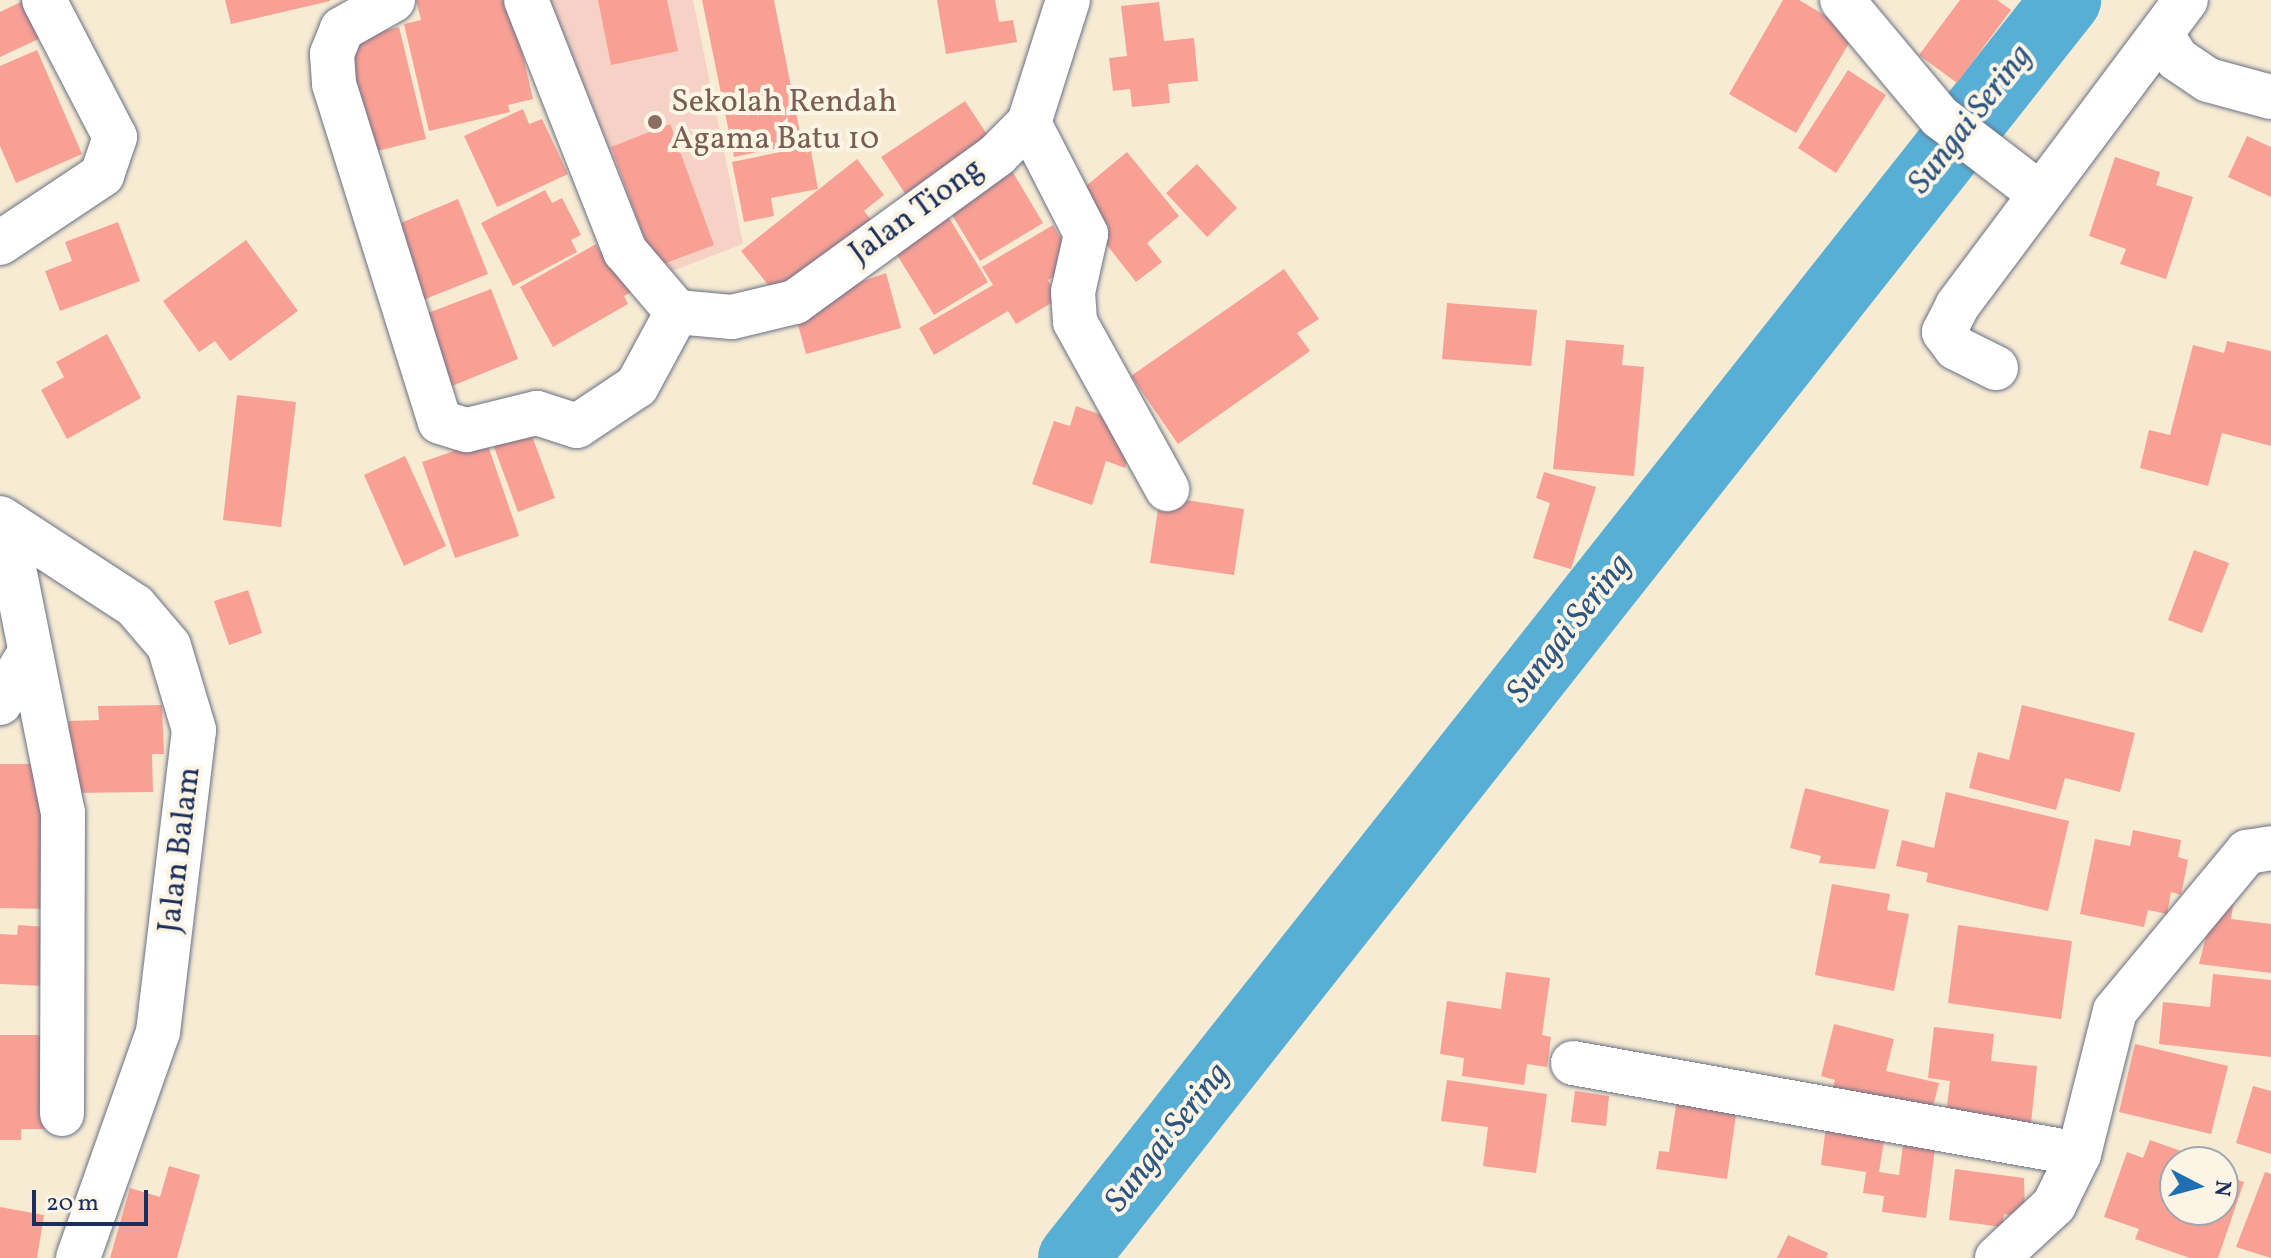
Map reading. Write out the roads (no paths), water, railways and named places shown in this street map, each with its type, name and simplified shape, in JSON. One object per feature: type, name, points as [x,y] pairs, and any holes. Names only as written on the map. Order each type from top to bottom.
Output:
[{"type":"street","points":[[0,243],[102,175],[115,137],[44,0]]},
{"type":"street","points":[[393,0],[342,29],[332,54],[334,84],[440,422],[467,430],[537,413],[568,426],[585,422],[637,386],[677,312],[625,251],[526,0]]},
{"type":"street","points":[[1068,0],[1029,123],[1086,234],[1073,292],[1075,322],[1167,489]]},
{"type":"street","points":[[1842,0],[1940,117],[2023,183]]},
{"type":"street","points":[[2173,17],[2177,59],[2208,80],[2271,97]]},
{"type":"street","points":[[1996,368],[1956,348],[1944,332],[2023,183],[2173,17]]},
{"type":"street","name":"Jalan Tiong","points":[[677,312],[732,317],[795,302],[1029,123]]},
{"type":"street","points":[[3,523],[63,812],[62,1114]]},
{"type":"street","name":"Jalan Balam","points":[[3,523],[135,606],[169,646],[194,730],[158,1032],[78,1258]]},
{"type":"street","points":[[0,703],[30,652]]},
{"type":"street","points":[[1997,1258],[2054,1205],[2079,1154],[2115,1011],[2247,852],[2271,848]]},
{"type":"street","points":[[1573,1063],[2079,1154]]},
{"type":"waterway","name":"Sungai Sering","points":[[1073,1258],[2066,0]]},
{"type":"place","name":"Sekolah Rendah Agama Batu 10","points":[[655,122]]}]
